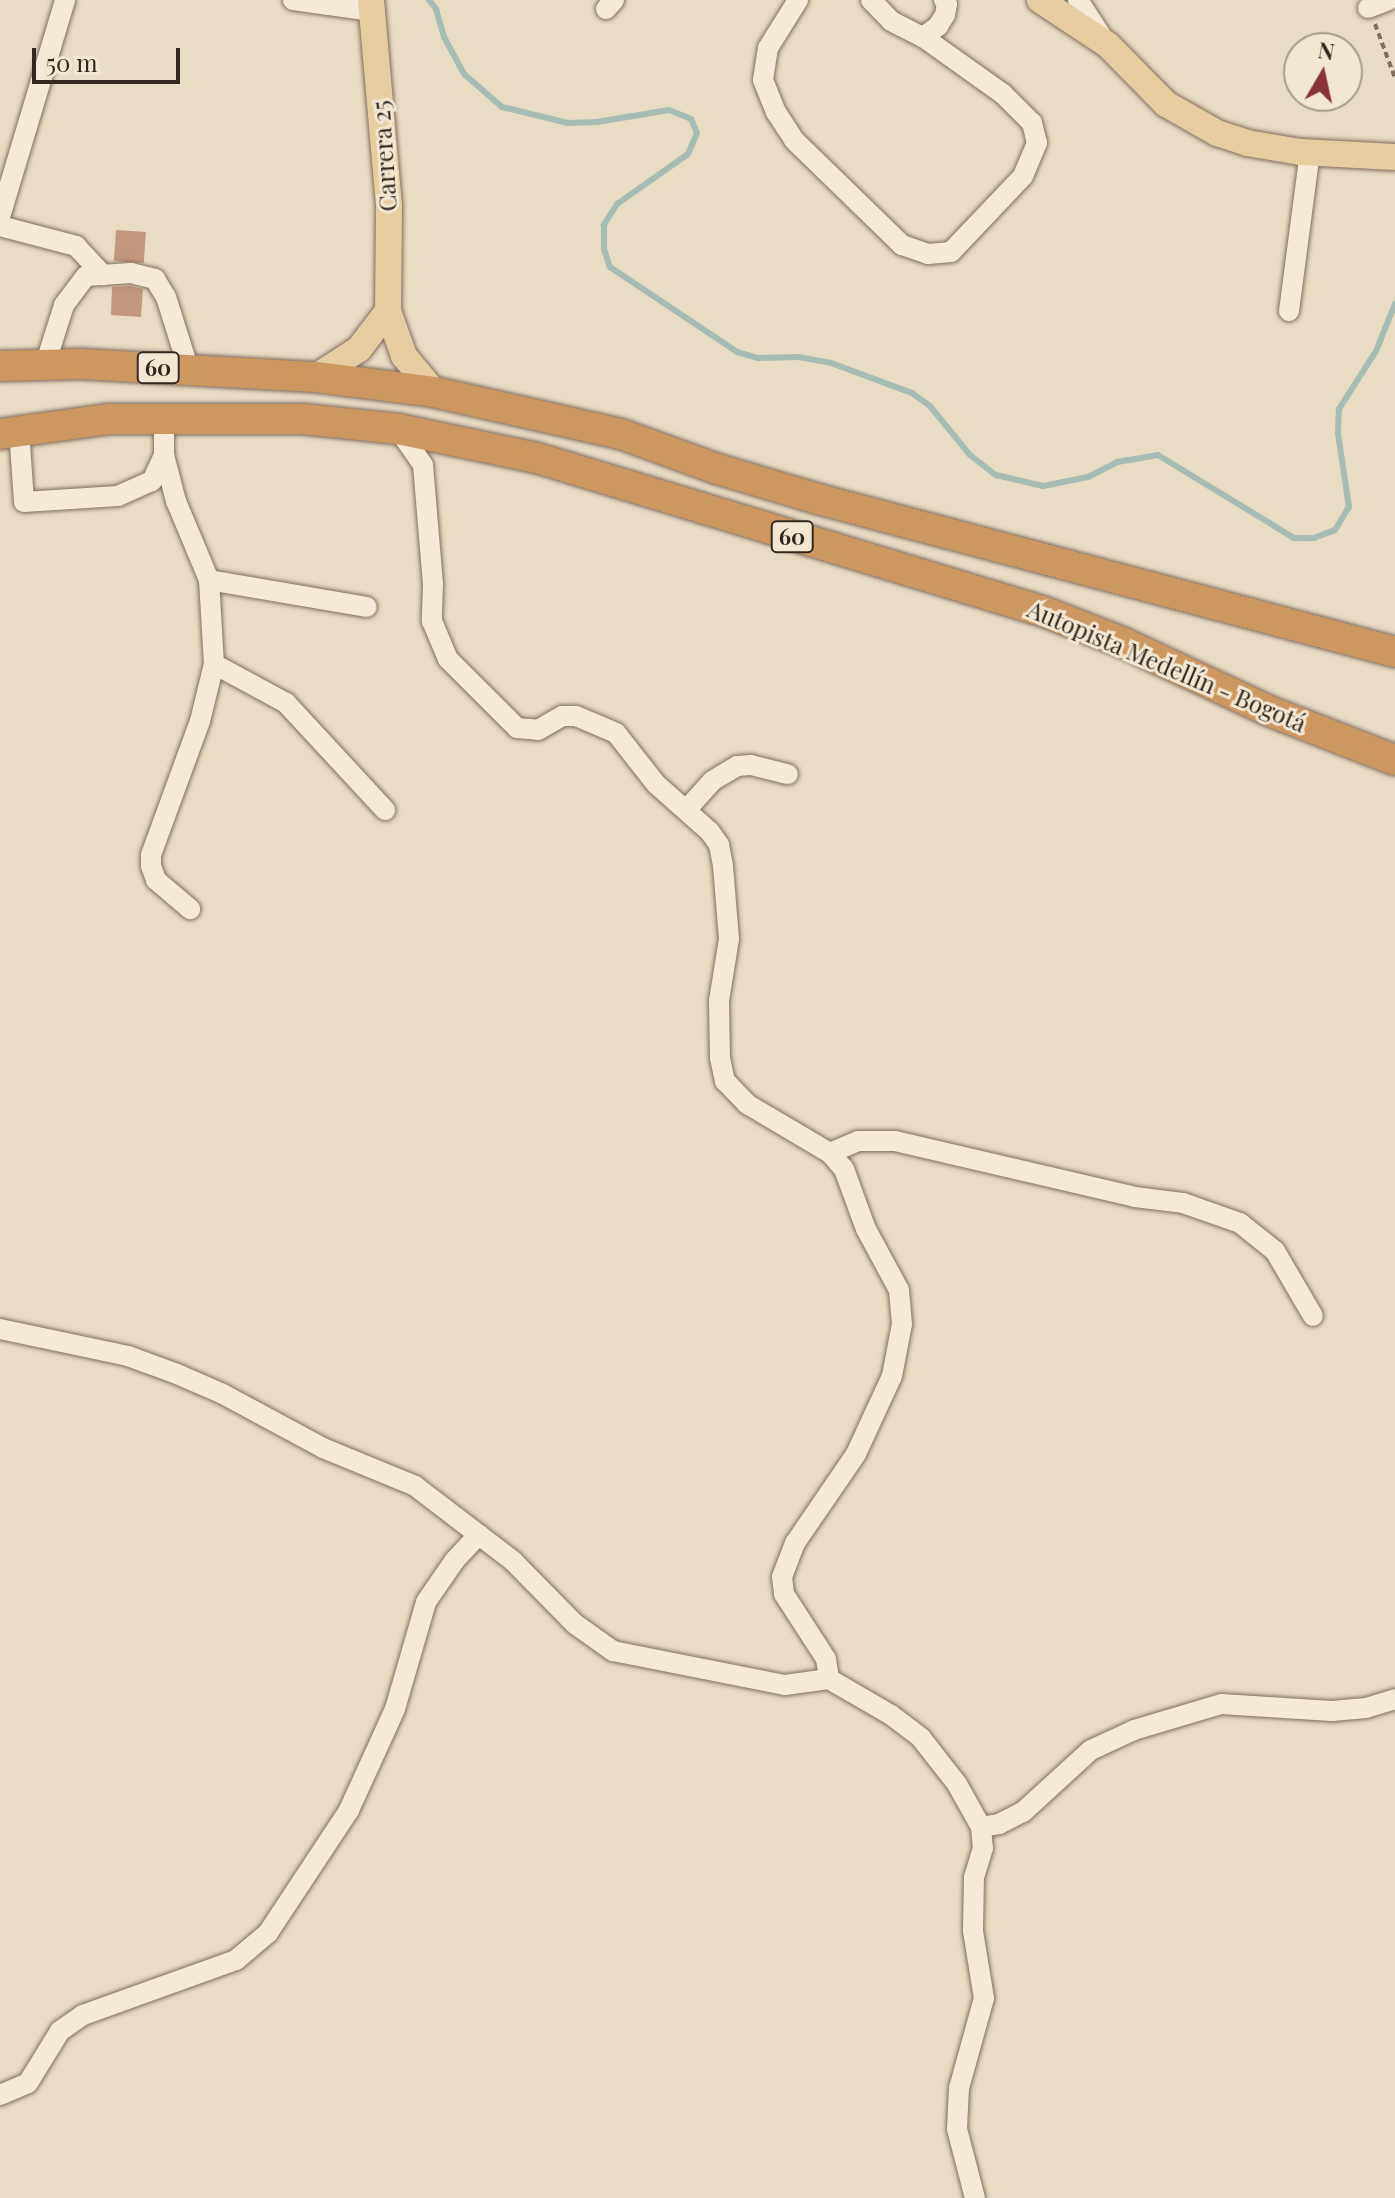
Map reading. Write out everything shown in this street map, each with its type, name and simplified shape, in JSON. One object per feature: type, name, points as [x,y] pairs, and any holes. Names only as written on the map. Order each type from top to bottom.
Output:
[{"type":"highway","name":"60","points":[[0,366],[189,370],[316,377],[434,392],[621,434],[717,469],[818,499],[1395,652]]},
{"type":"highway","name":"Autopista Medellín - Bogotá","points":[[9,432],[110,419],[303,419],[398,429],[537,458],[759,528],[964,584],[1124,643],[1269,711],[1395,760]]},
{"type":"highway","points":[[1358,642],[1387,668],[1395,670]]},
{"type":"highway","points":[[1269,711],[1309,707],[1395,741]]},
{"type":"main road","points":[[1040,0],[1108,45],[1166,104],[1189,120],[1247,143],[1310,152],[1395,157]]},
{"type":"main road","name":"Carrera 25","points":[[372,6],[389,205],[388,311],[404,356],[434,392]]},
{"type":"main road","points":[[316,377],[359,349],[388,311]]},
{"type":"street","points":[[0,217],[65,0]]},
{"type":"street","points":[[293,0],[372,6]]},
{"type":"street","points":[[798,0],[768,48],[763,80],[776,112],[794,140],[902,245],[928,254],[951,252],[1023,176],[1037,143],[1032,123],[1003,94],[923,37],[891,21],[871,0]]},
{"type":"street","points":[[923,37],[938,26],[947,4],[944,0]]},
{"type":"street","points":[[1078,0],[1108,45]]},
{"type":"street","points":[[1368,8],[1389,0]]},
{"type":"street","points":[[1289,311],[1310,152]]},
{"type":"street","points":[[0,226],[76,246],[103,275]]},
{"type":"street","points":[[45,365],[64,305],[86,276],[131,273],[155,279],[166,297],[189,370]]},
{"type":"street","points":[[164,418],[164,455],[176,501],[209,580],[214,664],[200,721],[151,855],[156,880],[190,909]]},
{"type":"street","points":[[398,429],[423,465],[433,584],[432,621],[448,659],[517,728],[538,730],[562,716],[576,716],[616,733],[656,784],[688,808],[719,845],[729,939],[719,1001],[720,1058],[725,1081],[747,1104],[830,1153],[844,1169],[866,1229],[899,1290],[903,1307],[892,1376],[856,1454],[795,1543],[782,1577],[784,1594],[826,1659],[829,1679]]},
{"type":"street","points":[[9,432],[24,502],[118,496],[152,481],[164,455]]},
{"type":"street","points":[[209,580],[367,607]]},
{"type":"street","points":[[214,664],[286,703],[385,810]]},
{"type":"street","points":[[688,808],[712,781],[737,766],[751,765],[788,774]]},
{"type":"street","points":[[830,1153],[858,1141],[895,1141],[1135,1197],[1183,1203],[1240,1223],[1275,1251],[1313,1316]]},
{"type":"street","points":[[0,1329],[128,1356],[210,1388],[323,1448],[415,1486],[513,1561],[575,1624],[613,1651],[785,1685],[829,1679],[891,1715],[921,1738],[957,1784],[981,1827],[983,1848],[974,1877],[973,1919],[984,1998],[959,2088],[957,2129],[975,2198]]},
{"type":"street","points":[[0,2095],[7,2095],[28,2083],[60,2031],[83,2015],[236,1960],[268,1933],[349,1810],[395,1709],[426,1602],[479,1534]]},
{"type":"street","points":[[981,1827],[999,1824],[1023,1812],[1091,1750],[1134,1730],[1221,1704],[1332,1711],[1366,1708],[1395,1699]]},
{"type":"path","points":[[1368,8],[1395,78]]},
{"type":"building","points":[[116,230],[146,232],[144,263],[114,261]]},
{"type":"building","points":[[112,287],[143,289],[141,317],[111,315]]},
{"type":"waterway","points":[[429,0],[436,9],[444,37],[464,74],[502,107],[568,123],[597,122],[669,110],[691,119],[697,133],[688,154],[617,204],[604,225],[604,249],[610,267],[737,352],[758,358],[798,357],[831,363],[912,393],[930,406],[970,455],[996,475],[1043,486],[1088,477],[1117,462],[1158,455],[1294,538],[1314,538],[1335,530],[1349,507],[1338,433],[1339,409],[1376,351],[1395,304]]}]
